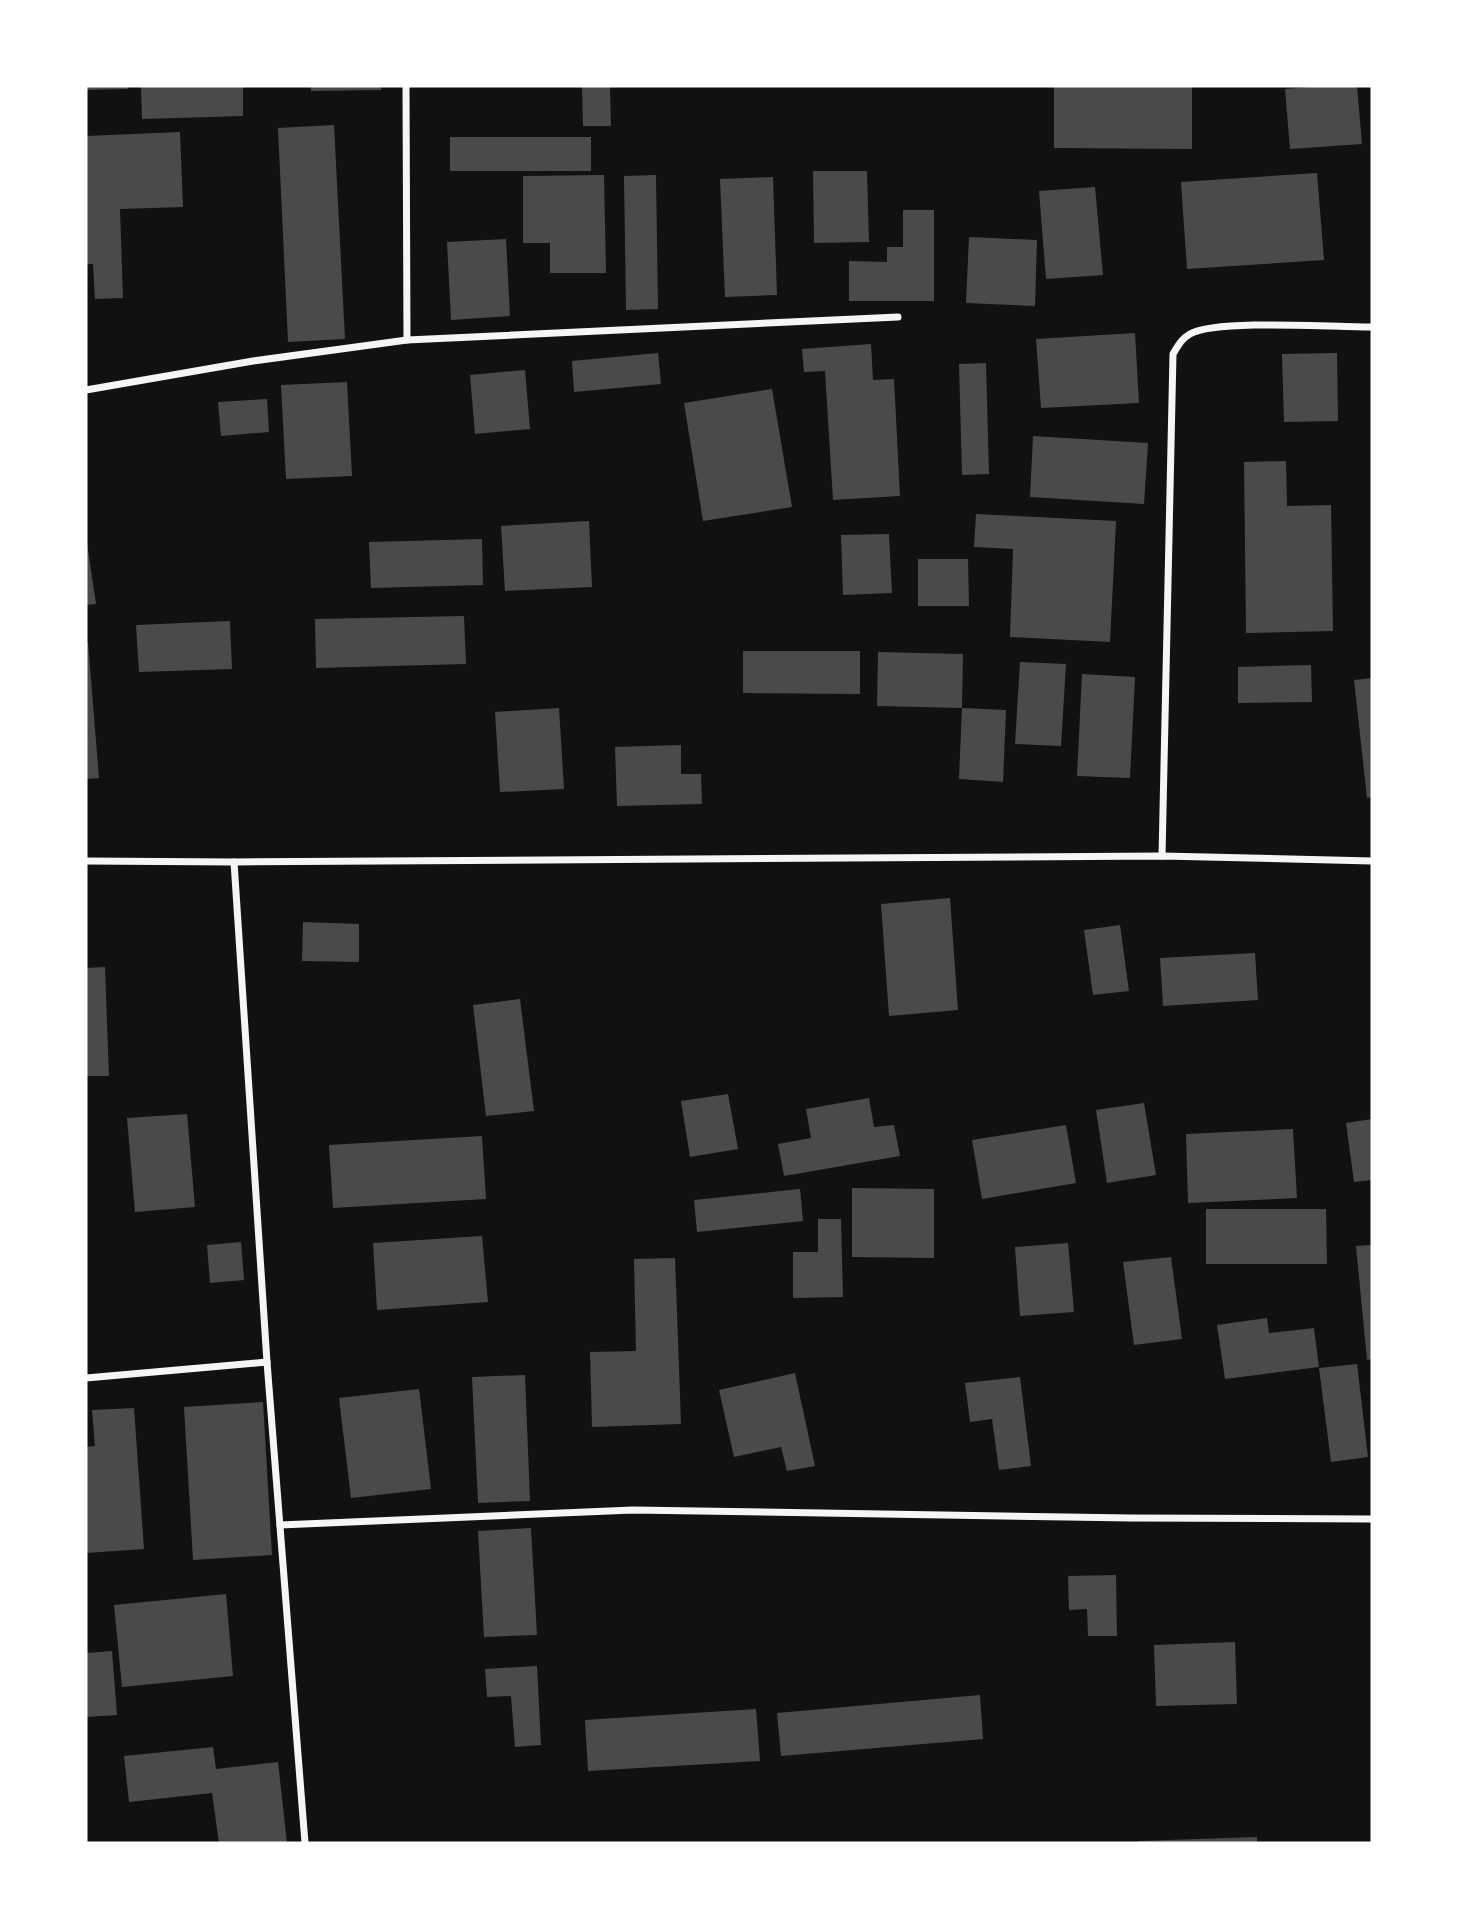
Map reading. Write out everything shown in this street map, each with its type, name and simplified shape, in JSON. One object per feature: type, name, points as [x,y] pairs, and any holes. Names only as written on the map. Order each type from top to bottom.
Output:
[{"type":"street","points":[[406,86],[407,340]]},
{"type":"street","points":[[86,390],[253,361],[407,340],[898,317]]},
{"type":"street","points":[[1162,856],[1173,354],[1181,341],[1192,333],[1222,327],[1372,327]]},
{"type":"street","points":[[86,861],[1162,856],[1372,861]]},
{"type":"street","points":[[234,862],[267,1362],[305,1843]]},
{"type":"street","points":[[86,1378],[267,1362]]},
{"type":"street","points":[[280,1525],[633,1510],[1131,1518],[1372,1518]]},
{"type":"building","points":[[86,86],[128,86],[128,89],[86,90]]},
{"type":"building","points":[[141,86],[243,86],[243,116],[142,119]]},
{"type":"building","points":[[311,86],[381,86],[381,90],[311,91]]},
{"type":"building","points":[[582,86],[610,86],[611,126],[583,126]]},
{"type":"building","points":[[1054,86],[1192,86],[1192,149],[1054,148]]},
{"type":"building","points":[[1357,86],[1362,144],[1290,149],[1285,89]]},
{"type":"building","points":[[334,125],[345,339],[288,342],[278,128]]},
{"type":"building","points":[[180,132],[183,207],[120,209],[123,298],[95,299],[93,264],[86,264],[86,136]]},
{"type":"building","points":[[450,137],[591,137],[591,171],[450,171]]},
{"type":"building","points":[[813,171],[867,171],[869,242],[814,243]]},
{"type":"building","points":[[1317,173],[1324,260],[1187,269],[1181,182]]},
{"type":"building","points":[[604,175],[606,273],[550,273],[550,243],[523,243],[523,176]]},
{"type":"building","points":[[656,175],[658,309],[626,310],[624,176]]},
{"type":"building","points":[[773,177],[777,295],[725,297],[720,179]]},
{"type":"building","points":[[1095,187],[1103,275],[1046,279],[1039,191]]},
{"type":"building","points":[[903,210],[934,210],[934,301],[849,301],[849,261],[887,262],[887,247],[903,247]]},
{"type":"building","points":[[969,237],[1037,240],[1035,306],[966,303]]},
{"type":"building","points":[[506,239],[510,316],[451,320],[447,242]]},
{"type":"building","points":[[1135,333],[1139,403],[1041,408],[1036,339]]},
{"type":"building","points":[[871,344],[873,380],[894,379],[900,496],[833,500],[825,371],[804,372],[802,349]]},
{"type":"building","points":[[658,353],[661,384],[574,392],[572,361]]},
{"type":"building","points":[[1337,353],[1338,421],[1284,422],[1282,354]]},
{"type":"building","points":[[986,363],[989,474],[962,475],[959,364]]},
{"type":"building","points":[[525,370],[530,429],[475,434],[470,375]]},
{"type":"building","points":[[347,382],[352,476],[286,479],[281,385]]},
{"type":"building","points":[[772,389],[792,507],[703,521],[684,403]]},
{"type":"building","points":[[267,399],[269,432],[221,436],[218,402]]},
{"type":"building","points":[[1033,436],[1148,443],[1144,504],[1030,497]]},
{"type":"building","points":[[1286,461],[1287,506],[1331,505],[1333,631],[1246,633],[1244,462]]},
{"type":"building","points":[[976,514],[1116,521],[1110,642],[1010,637],[1013,549],[974,547]]},
{"type":"building","points":[[589,521],[592,587],[505,591],[501,526]]},
{"type":"building","points":[[889,534],[892,593],[843,595],[841,535]]},
{"type":"building","points":[[86,536],[96,604],[86,605]]},
{"type":"building","points":[[482,539],[483,585],[371,588],[369,542]]},
{"type":"building","points":[[918,559],[968,559],[969,606],[918,606]]},
{"type":"building","points":[[464,616],[466,664],[316,668],[315,619]]},
{"type":"building","points":[[230,621],[232,669],[139,672],[136,625]]},
{"type":"building","points":[[88,642],[99,778],[86,779],[86,643]]},
{"type":"building","points":[[743,651],[860,651],[860,694],[743,693]]},
{"type":"building","points":[[878,652],[963,654],[962,708],[877,706]]},
{"type":"building","points":[[1020,662],[1066,664],[1061,746],[1015,744]]},
{"type":"building","points":[[1311,665],[1312,702],[1238,703],[1238,667]]},
{"type":"building","points":[[1082,674],[1135,677],[1130,778],[1077,776]]},
{"type":"building","points":[[1372,678],[1372,797],[1367,798],[1354,680]]},
{"type":"building","points":[[559,708],[564,789],[500,792],[495,712]]},
{"type":"building","points":[[962,708],[1006,710],[1003,782],[959,779]]},
{"type":"building","points":[[681,745],[681,774],[701,774],[702,804],[617,806],[615,747]]},
{"type":"building","points":[[950,898],[958,1010],[889,1016],[881,904]]},
{"type":"building","points":[[303,922],[359,924],[359,962],[302,961]]},
{"type":"building","points":[[1120,925],[1129,991],[1093,995],[1084,930]]},
{"type":"building","points":[[1255,953],[1258,1000],[1163,1006],[1160,958]]},
{"type":"building","points":[[105,967],[109,1076],[86,1076],[86,968]]},
{"type":"building","points":[[520,999],[534,1111],[486,1116],[473,1005]]},
{"type":"building","points":[[728,1094],[738,1149],[690,1157],[681,1101]]},
{"type":"building","points":[[869,1098],[874,1127],[894,1125],[900,1156],[784,1176],[778,1144],[811,1138],[806,1109]]},
{"type":"building","points":[[1144,1103],[1156,1175],[1107,1183],[1096,1110]]},
{"type":"building","points":[[187,1114],[195,1207],[135,1212],[127,1118]]},
{"type":"building","points":[[1372,1119],[1372,1180],[1354,1182],[1346,1123]]},
{"type":"building","points":[[1066,1125],[1076,1183],[982,1199],[972,1140]]},
{"type":"building","points":[[1293,1129],[1297,1198],[1188,1203],[1186,1134]]},
{"type":"building","points":[[482,1136],[486,1199],[333,1208],[329,1145]]},
{"type":"building","points":[[852,1188],[934,1189],[934,1258],[852,1257]]},
{"type":"building","points":[[800,1189],[803,1221],[697,1232],[694,1200]]},
{"type":"building","points":[[1206,1209],[1326,1209],[1327,1264],[1206,1264]]},
{"type":"building","points":[[818,1219],[841,1219],[843,1297],[793,1298],[793,1252],[818,1252]]},
{"type":"building","points":[[482,1236],[488,1302],[377,1310],[373,1243]]},
{"type":"building","points":[[241,1242],[244,1280],[210,1283],[207,1245]]},
{"type":"building","points":[[1068,1243],[1074,1312],[1020,1316],[1015,1247]]},
{"type":"building","points":[[1372,1245],[1372,1359],[1367,1360],[1356,1246]]},
{"type":"building","points":[[1171,1257],[1182,1339],[1134,1345],[1123,1262]]},
{"type":"building","points":[[675,1258],[681,1424],[592,1427],[590,1352],[636,1351],[634,1259]]},
{"type":"building","points":[[1267,1318],[1269,1333],[1314,1328],[1319,1367],[1225,1379],[1217,1325]]},
{"type":"building","points":[[1357,1364],[1368,1457],[1331,1462],[1319,1368]]},
{"type":"building","points":[[795,1373],[815,1466],[787,1471],[781,1447],[734,1457],[719,1390]]},
{"type":"building","points":[[525,1375],[530,1501],[478,1503],[472,1377]]},
{"type":"building","points":[[1020,1377],[1031,1466],[999,1470],[992,1419],[970,1422],[965,1383]]},
{"type":"building","points":[[419,1389],[431,1489],[351,1498],[339,1398]]},
{"type":"building","points":[[263,1402],[272,1555],[193,1560],[184,1407]]},
{"type":"building","points":[[134,1408],[144,1549],[86,1553],[86,1447],[95,1446],[92,1410]]},
{"type":"building","points":[[531,1528],[537,1635],[484,1637],[478,1531]]},
{"type":"building","points":[[1116,1575],[1117,1636],[1088,1636],[1087,1609],[1069,1610],[1068,1576]]},
{"type":"building","points":[[226,1594],[233,1676],[122,1687],[114,1605]]},
{"type":"building","points":[[1235,1642],[1237,1704],[1156,1706],[1154,1645]]},
{"type":"building","points":[[112,1651],[117,1715],[86,1717],[86,1653]]},
{"type":"building","points":[[537,1666],[541,1745],[515,1747],[511,1696],[487,1697],[485,1669]]},
{"type":"building","points":[[980,1695],[983,1739],[781,1756],[777,1713]]},
{"type":"building","points":[[756,1709],[760,1761],[588,1771],[585,1720]]},
{"type":"building","points":[[213,1747],[216,1769],[278,1762],[287,1843],[219,1843],[212,1793],[129,1802],[124,1756]]},
{"type":"building","points":[[1257,1837],[1257,1843],[1138,1843],[1138,1841]]}]
